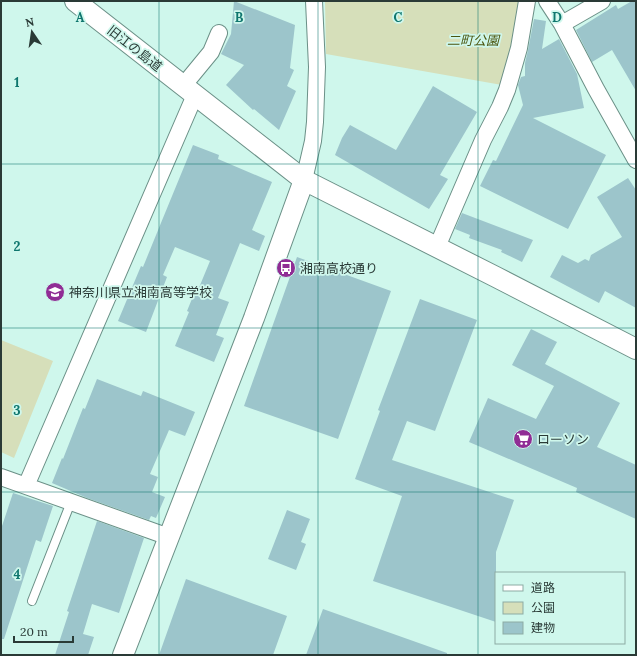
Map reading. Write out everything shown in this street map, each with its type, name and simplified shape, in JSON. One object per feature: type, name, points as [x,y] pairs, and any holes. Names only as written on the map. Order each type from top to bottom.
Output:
[{"type":"street","name":"旧江の島道","points":[[75,1],[304,180],[636,349]]},
{"type":"street","points":[[123,655],[254,318],[304,180],[313,141],[315,122],[317,66],[314,1]]},
{"type":"street","points":[[437,247],[483,140],[507,90],[519,48],[527,1]]},
{"type":"street","points":[[547,1],[562,24],[596,89],[636,160]]},
{"type":"street","points":[[562,24],[602,1]]},
{"type":"street","points":[[26,486],[189,91],[211,52],[219,33]]},
{"type":"street","points":[[1,477],[169,537]]},
{"type":"lane","points":[[32,601],[71,502]]},
{"type":"green space","name":"二町公園","points":[[325,1],[520,1],[512,47],[502,85],[326,54]]},
{"type":"green space","points":[[1,340],[53,361],[14,458],[1,452]]},
{"type":"building","points":[[234,1],[295,25],[290,68],[294,70],[287,86],[296,91],[279,130],[254,109],[253,110],[226,85],[244,65],[221,54],[231,34]]},
{"type":"building","points":[[632,1],[636,1],[636,91],[612,50],[592,62],[576,30],[616,5],[618,9]]},
{"type":"building","points":[[534,19],[546,21],[542,49],[559,39],[577,74],[584,108],[533,118],[606,155],[568,229],[480,186],[493,160],[496,161],[523,105],[518,85],[521,77],[525,76],[525,63]]},
{"type":"building","points":[[433,86],[477,112],[440,175],[448,179],[429,209],[335,155],[342,138],[350,125],[396,150]]},
{"type":"building","points":[[193,145],[219,155],[218,159],[272,182],[252,230],[265,236],[259,251],[240,243],[218,298],[229,302],[216,335],[224,338],[214,362],[175,346],[189,312],[187,311],[196,289],[198,290],[210,261],[175,247],[163,275],[167,277],[146,332],[118,321],[141,266],[143,267]]},
{"type":"building","points":[[628,178],[636,190],[636,308],[605,291],[599,303],[550,277],[562,255],[578,263],[585,259],[589,261],[591,255],[622,237],[597,197]]},
{"type":"building","points":[[462,213],[533,240],[522,262],[501,252],[502,250],[469,238],[470,235],[455,229]]},
{"type":"building","points":[[297,257],[391,291],[338,439],[244,406]]},
{"type":"building","points":[[420,299],[477,320],[435,431],[407,421],[392,460],[514,500],[496,552],[495,622],[373,581],[402,496],[355,479],[380,411],[378,410]]},
{"type":"building","points":[[531,329],[557,342],[545,364],[620,403],[597,447],[636,465],[636,519],[576,492],[577,488],[469,442],[488,398],[536,419],[554,386],[512,365]]},
{"type":"building","points":[[97,379],[141,396],[143,391],[195,412],[185,436],[169,430],[150,474],[158,477],[152,492],[165,497],[156,518],[151,516],[149,520],[87,498],[52,483],[83,408],[85,409]]},
{"type":"building","points":[[13,493],[53,506],[41,542],[36,540],[4,639],[1,639],[1,529]]},
{"type":"building","points":[[287,510],[310,519],[301,542],[306,544],[296,570],[268,559]]},
{"type":"building","points":[[97,521],[144,538],[119,613],[92,604],[83,634],[94,637],[88,655],[55,655],[69,612],[67,611]]},
{"type":"building","points":[[186,579],[287,616],[273,655],[159,655]]},
{"type":"building","points":[[323,609],[447,653],[447,655],[306,655]]},
{"type":"place","name":"湘南高校通り","points":[[286,268]]},
{"type":"place","name":"神奈川県立湘南高等学校","points":[[55,292]]},
{"type":"place","name":"ローソン","points":[[523,439]]}]
